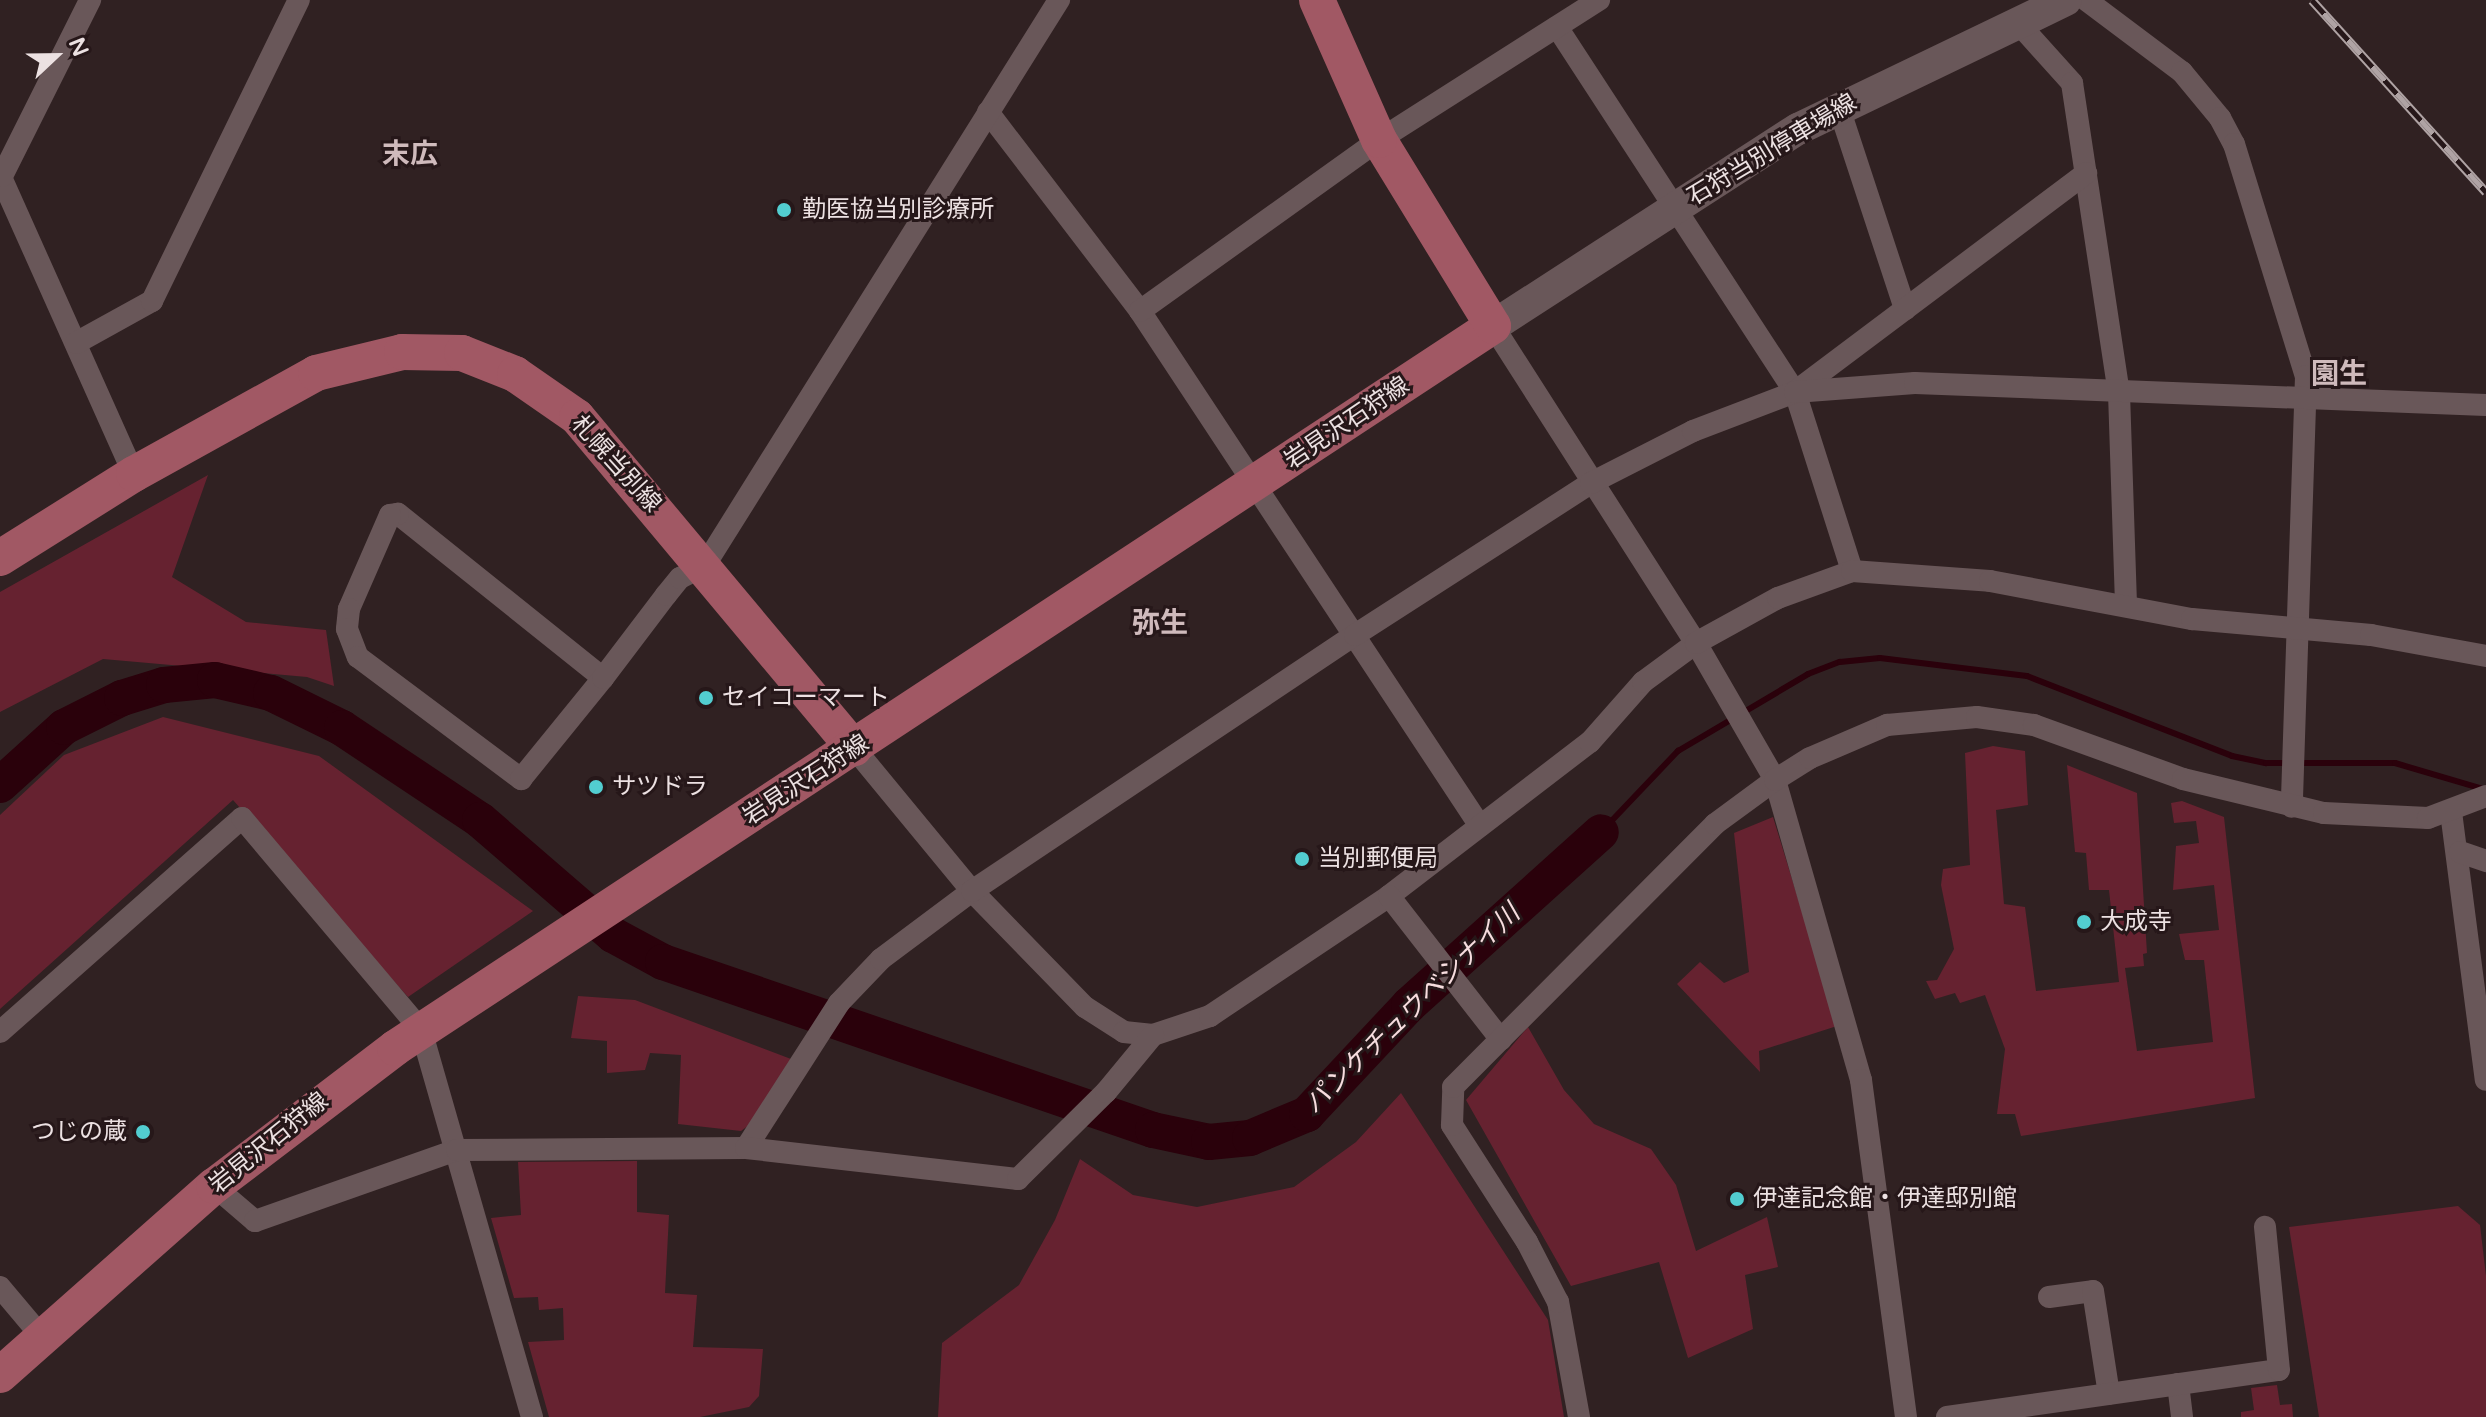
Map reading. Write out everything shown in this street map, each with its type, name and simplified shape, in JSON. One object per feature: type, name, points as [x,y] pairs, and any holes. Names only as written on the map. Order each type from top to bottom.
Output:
[{"type":"main road","points":[[1317,0],[1379,140],[1493,326]]},
{"type":"main road","name":"石狩当別停車場線","points":[[1493,326],[1674,208],[1839,108],[2066,0]]},
{"type":"main road","name":"岩見沢石狩線","points":[[0,1375],[214,1186],[308,1110],[421,1030],[1493,326]]},
{"type":"main road","name":"札幌当別線","points":[[0,558],[134,474],[316,373],[402,352],[462,353],[515,374],[577,417],[705,565],[854,748]]},
{"type":"street","points":[[90,0],[1,175],[134,474]]},
{"type":"street","points":[[76,343],[152,301],[299,0]]},
{"type":"street","points":[[603,678],[398,514],[390,515],[349,609],[347,629],[358,657],[521,779],[603,678],[680,578],[705,565],[1059,0]]},
{"type":"street","points":[[1140,311],[1379,140],[1599,0]]},
{"type":"street","points":[[2086,0],[2182,72],[2220,118],[2234,144],[2309,395],[2295,629],[2292,807]]},
{"type":"street","points":[[2018,23],[2072,83],[2119,393],[2126,605]]},
{"type":"street","points":[[1557,27],[1795,392],[1852,571]]},
{"type":"street","points":[[1839,108],[1905,309]]},
{"type":"street","points":[[988,112],[1140,311],[1480,826]]},
{"type":"street","points":[[746,1148],[839,1003],[881,959],[972,891],[1355,635],[1591,483],[1672,440],[1795,392],[2086,173]]},
{"type":"street","points":[[1493,326],[1696,643],[1775,780],[1861,1080],[1906,1417]]},
{"type":"street","points":[[1795,392],[1915,383],[2119,393],[2309,395],[2486,405]]},
{"type":"street","points":[[854,748],[972,891],[1103,1022],[1124,1032],[1153,1035],[1210,1016],[1389,896],[1590,742],[1643,682],[1696,643],[1778,598],[1852,571],[1990,581],[2126,605],[2295,629],[2371,635],[2486,656]]},
{"type":"street","points":[[1579,1417],[1558,1302],[1527,1242],[1452,1125],[1453,1087],[1715,824],[1810,758],[1887,725],[1977,717],[2034,725],[2183,779],[2292,807],[2376,819],[2469,804],[2460,852],[2486,1080]]},
{"type":"street","points":[[0,1032],[242,818],[421,1030],[457,1150],[526,1416]]},
{"type":"street","points":[[2460,852],[2486,861]]},
{"type":"street","points":[[1389,896],[1501,1040]]},
{"type":"street","points":[[214,1186],[255,1221],[457,1150],[746,1148],[1018,1179],[1058,1135],[1106,1092],[1153,1035]]},
{"type":"street","points":[[1947,1417],[2279,1370],[2265,1227]]},
{"type":"street","points":[[0,1287],[43,1338]]},
{"type":"street","points":[[2049,1297],[2093,1291],[2109,1394]]},
{"type":"street","points":[[2178,1384],[2182,1417]]},
{"type":"shaded area","points":[[208,475],[172,577],[246,622],[326,630],[334,686],[307,677],[103,659],[0,712],[0,592]]},
{"type":"shaded area","points":[[163,717],[319,756],[533,911],[408,997],[233,800],[0,1009],[0,815],[64,755]]},
{"type":"shaded area","points":[[1993,746],[2025,751],[2028,805],[1996,810],[2004,904],[2025,907],[2036,991],[2119,982],[2109,890],[2089,890],[2086,853],[2075,852],[2067,765],[2137,793],[2147,953],[2143,954],[2144,966],[2125,968],[2137,1051],[2213,1042],[2204,960],[2185,960],[2179,934],[2219,930],[2214,885],[2173,890],[2176,846],[2199,843],[2196,821],[2174,823],[2171,803],[2182,801],[2224,817],[2255,1098],[2021,1136],[2015,1114],[1997,1114],[2005,1049],[1985,995],[1960,1003],[1955,993],[1935,999],[1926,981],[1937,980],[1954,949],[1941,885],[1943,869],[1970,865],[1965,753]]},
{"type":"shaded area","points":[[1773,817],[1837,1026],[1759,1051],[1760,1072],[1677,984],[1700,962],[1724,983],[1749,972],[1734,833]]},
{"type":"shaded area","points":[[578,996],[635,1000],[791,1059],[753,1122],[741,1131],[678,1124],[681,1055],[650,1053],[645,1070],[607,1073],[607,1041],[571,1038]]},
{"type":"shaded area","points":[[1528,1027],[1564,1090],[1594,1124],[1651,1149],[1676,1185],[1696,1251],[1767,1217],[1778,1267],[1745,1275],[1753,1329],[1688,1358],[1659,1262],[1571,1286],[1466,1100]]},
{"type":"shaded area","points":[[1401,1093],[1548,1320],[1564,1417],[938,1417],[942,1343],[1019,1285],[1055,1220],[1080,1159],[1133,1195],[1197,1207],[1294,1187],[1356,1142]]},
{"type":"shaded area","points":[[637,1161],[637,1212],[669,1215],[665,1293],[697,1295],[693,1347],[763,1349],[759,1396],[749,1407],[700,1417],[549,1417],[528,1342],[564,1340],[563,1308],[539,1310],[538,1297],[514,1298],[491,1218],[521,1215],[518,1162]]},
{"type":"shaded area","points":[[2458,1206],[2480,1225],[2486,1276],[2486,1417],[2319,1417],[2289,1227]]},
{"type":"shaded area","points":[[2277,1385],[2280,1405],[2292,1404],[2293,1417],[2241,1417],[2241,1412],[2254,1410],[2251,1388]]},
{"type":"waterway","name":"パンケチュウベシナイ川","points":[[1601,832],[1678,751],[1808,674],[1840,662],[1880,658],[2027,676],[2232,756],[2266,763],[2395,763],[2486,790]]},
{"type":"waterway","name":"パンケチュウベシナイ川","points":[[0,785],[64,727],[122,698],[164,685],[215,680],[271,693],[342,728],[480,820],[613,935],[663,962],[1153,1130],[1209,1142],[1250,1138],[1307,1114],[1409,1005],[1601,832]]},
{"type":"railway","points":[[2312,0],[2486,192]]},
{"type":"place","name":"勤医協当別診療所","points":[[784,210]]},
{"type":"place","name":"セイコーマート","points":[[706,698]]},
{"type":"place","name":"サツドラ","points":[[596,787]]},
{"type":"place","name":"当別郵便局","points":[[1302,859]]},
{"type":"place","name":"大成寺","points":[[2084,922]]},
{"type":"place","name":"つじの蔵","points":[[143,1132]]},
{"type":"place","name":"伊達記念館・伊達邸別館","points":[[1737,1199]]},
{"type":"district","name":"末広","points":[[410,154]]},
{"type":"district","name":"園生","points":[[2339,374]]},
{"type":"district","name":"弥生","points":[[1160,623]]}]
